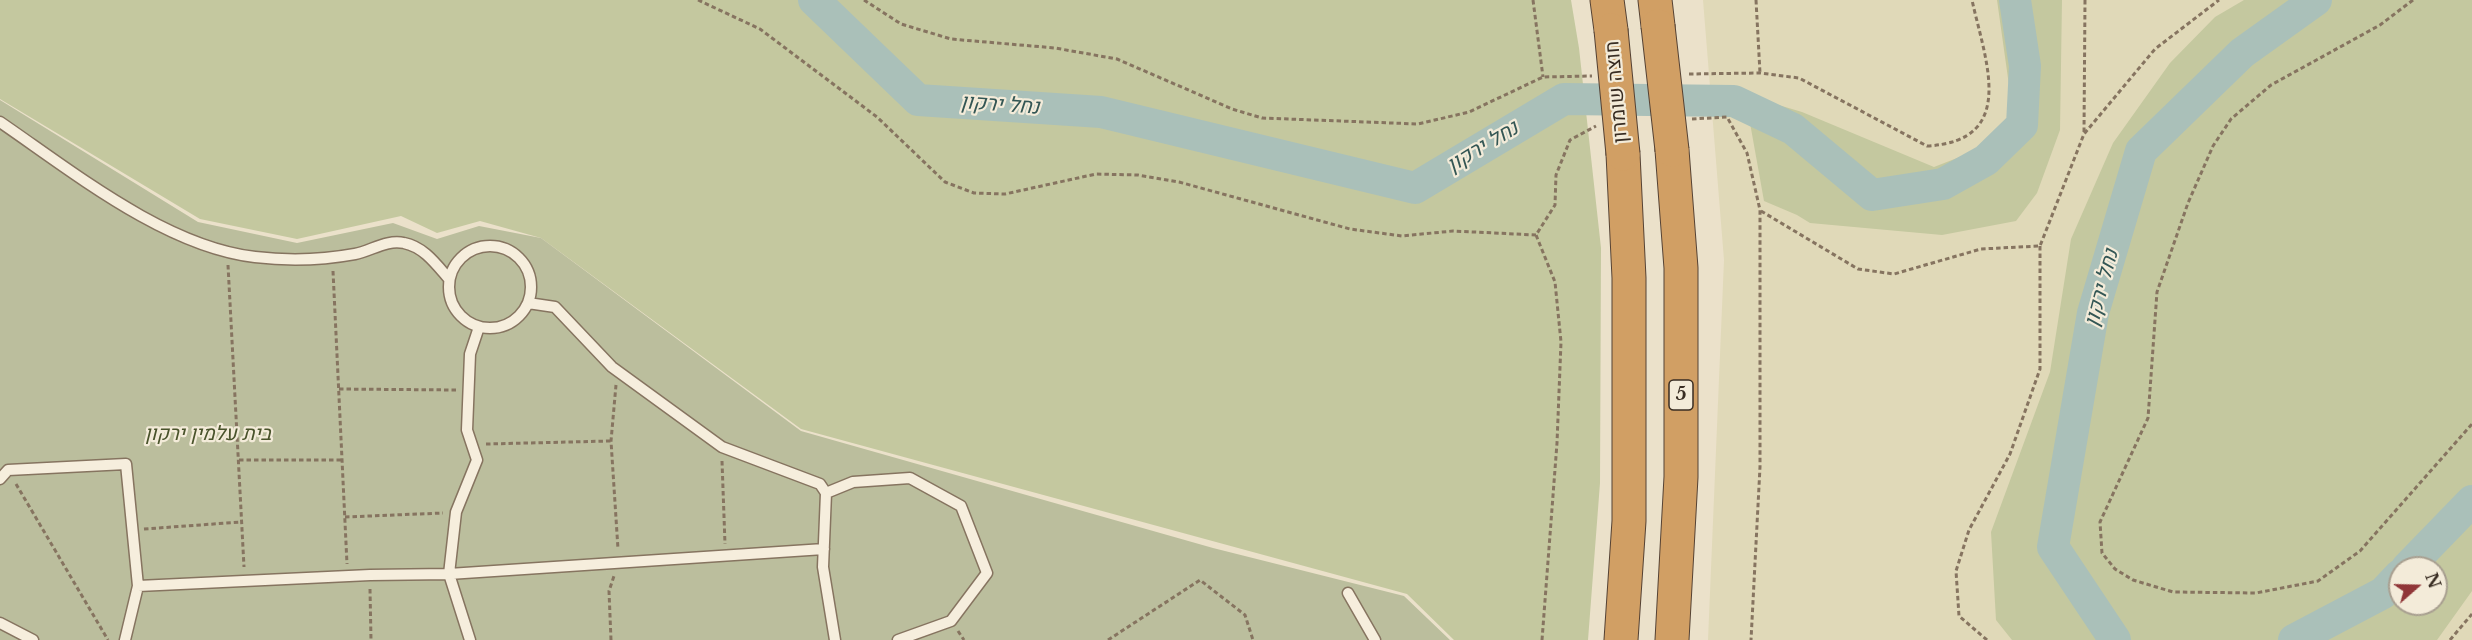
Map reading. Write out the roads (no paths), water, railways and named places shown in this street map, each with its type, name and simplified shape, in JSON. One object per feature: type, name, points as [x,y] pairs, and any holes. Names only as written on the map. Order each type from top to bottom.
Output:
[{"type":"highway","name":"5","points":[[1656,13],[1672,150],[1681,268],[1680,477],[1672,640]]},
{"type":"highway","name":"חוצה שומרון","points":[[1609,15],[1623,154],[1629,278],[1629,522],[1621,640]]},
{"type":"lane","points":[[0,122],[117,201],[167,229],[207,246],[254,257],[291,260],[358,254],[382,245],[403,243],[428,254],[449,279]]},
{"type":"lane","points":[[502,247],[524,264],[530,276],[531,290],[528,303],[513,321],[491,329],[479,327],[458,314],[452,303],[449,279],[454,266],[463,255],[475,248],[502,247]]},
{"type":"lane","points":[[528,303],[555,307],[617,371],[722,447],[820,484],[826,493],[823,567],[835,640]]},
{"type":"lane","points":[[470,640],[449,574],[456,512],[477,460],[467,430],[470,354],[479,327]]},
{"type":"lane","points":[[0,479],[8,470],[126,464],[138,586],[125,640]]},
{"type":"lane","points":[[826,493],[853,482],[910,478],[961,506],[987,573],[951,621],[898,640]]},
{"type":"lane","points":[[138,586],[370,575],[449,574],[824,549]]},
{"type":"lane","points":[[1348,593],[1375,640]]},
{"type":"lane","points":[[0,623],[33,640]]},
{"type":"waterway","name":"נחל ירקון","points":[[814,0],[918,100],[1101,112],[1415,188],[1564,99],[1734,101],[1793,129],[1872,195],[1943,184],[1986,160],[2022,125],[2025,66],[2015,0]]},
{"type":"waterway","name":"נחל ירקון","points":[[2115,640],[2053,547],[2093,313],[2141,151],[2242,53],[2316,0]]},
{"type":"waterway","name":"נחל ירקון","points":[[2419,556],[2472,501]]},
{"type":"waterway","name":"נחל ירקון","points":[[2294,640],[2383,593],[2388,588]]},
{"type":"park label","name":"בית עלמין ירקון","points":[[208,434]]}]
